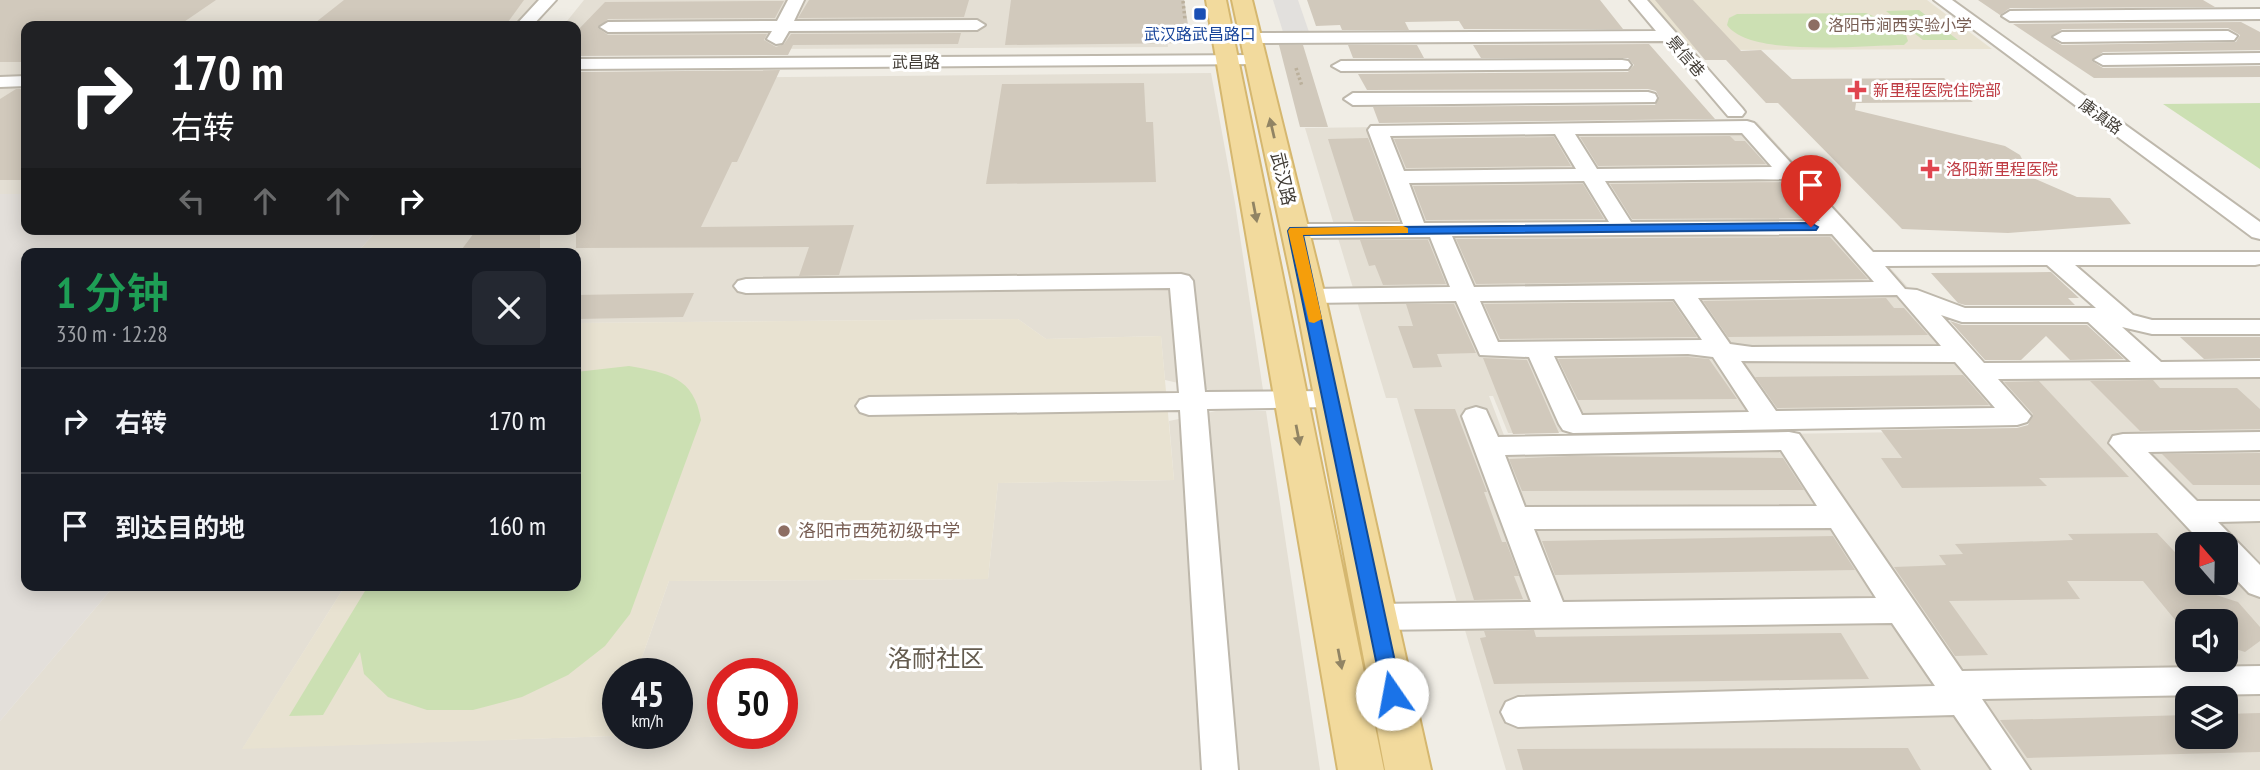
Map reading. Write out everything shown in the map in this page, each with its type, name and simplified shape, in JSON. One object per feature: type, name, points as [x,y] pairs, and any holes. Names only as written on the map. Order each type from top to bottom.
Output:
[{"type":"main road","name":"武汉路","points":[[1216,0],[1245,53],[1295,231],[1408,770]]},
{"type":"main road","name":"武汉路","points":[[1242,0],[1245,53],[1291,399],[1361,770]]},
{"type":"street","points":[[528,21],[548,0]]},
{"type":"street","points":[[764,63],[796,0]]},
{"type":"street","name":"景信巷","points":[[1637,0],[1735,112]]},
{"type":"street","name":"康滇路","points":[[1942,0],[2260,232]]},
{"type":"street","name":"康滇路","points":[[1953,0],[2260,218]]},
{"type":"street","points":[[2214,0],[2260,25]]},
{"type":"street","points":[[2010,16],[2260,14]]},
{"type":"street","points":[[2112,15],[2176,59]]},
{"type":"street","points":[[608,27],[977,25]]},
{"type":"street","points":[[1600,36],[1652,103]]},
{"type":"street","name":"武昌路","points":[[581,64],[1245,53],[1330,37],[1669,36]]},
{"type":"street","points":[[2062,37],[2228,36]]},
{"type":"street","points":[[1330,37],[1362,124]]},
{"type":"street","points":[[1442,37],[1458,66]]},
{"type":"street","points":[[2103,60],[2260,58]]},
{"type":"street","points":[[1341,66],[1622,65]]},
{"type":"street","points":[[0,82],[21,81]]},
{"type":"street","points":[[1353,99],[1652,103]]},
{"type":"street","points":[[1538,349],[1573,424],[2017,416],[1969,362],[1867,259],[1747,127],[1378,130],[1395,177],[1465,294],[1489,350],[1538,349],[1688,346],[1752,355],[1969,362],[2155,370],[2260,369]]},
{"type":"street","points":[[1561,128],[1624,229]]},
{"type":"street","points":[[1395,177],[1787,173]]},
{"type":"street","points":[[1295,231],[1838,227]]},
{"type":"street","points":[[2052,258],[2125,320]]},
{"type":"street","points":[[1867,259],[2255,258]]},
{"type":"street","points":[[746,286],[1181,281],[1193,401],[1220,770]]},
{"type":"street","points":[[1681,291],[1768,420]]},
{"type":"street","points":[[1310,296],[1681,291],[1901,292],[1962,315],[2094,315],[2152,327],[2260,327]]},
{"type":"street","points":[[2094,315],[2155,370]]},
{"type":"street","points":[[869,406],[1331,399]]},
{"type":"street","points":[[1476,416],[1552,616]]},
{"type":"street","points":[[1487,446],[1789,441],[1901,610],[2012,770]]},
{"type":"street","points":[[2209,532],[2123,443],[2260,441]]},
{"type":"street","points":[[2189,512],[2260,511]]},
{"type":"street","points":[[1514,518],[1839,517]]},
{"type":"street","points":[[2238,562],[2260,585]]},
{"type":"street","points":[[1376,617],[1901,610]]},
{"type":"street","points":[[1518,712],[2260,680]]},
{"type":"path","points":[[1183,1],[1185,20]]},
{"type":"path","points":[[1296,68],[1302,86]]},
{"type":"shaded area","points":[[0,0],[539,0],[519,21],[21,21],[21,194],[0,194]]},
{"type":"shaded area","points":[[584,0],[1164,0],[1168,47],[581,50],[581,21],[567,21]]},
{"type":"shaded area","points":[[1273,0],[1298,0],[1310,35],[1284,35]]},
{"type":"shaded area","name":"洛阳市涧西实验小学","points":[[1648,0],[1927,0],[1992,49],[1691,50]]},
{"type":"shaded area","points":[[1211,73],[1235,203],[1263,390],[1214,391],[1165,380],[1161,336],[1046,339],[1018,319],[581,323],[581,248],[361,248],[373,235],[581,235],[581,79]]},
{"type":"shaded area","points":[[1757,122],[1999,387],[1994,379],[2260,375],[2260,770],[1506,770],[1397,398],[1386,398],[1305,128]],"holes":[[[1489,396],[1493,396],[1508,433],[2033,423],[2039,430],[1505,438]]]},
{"type":"shaded area","points":[[0,194],[21,194],[21,235],[373,235],[361,248],[21,248],[21,591],[110,591],[0,721]]},
{"type":"shaded area","name":"洛阳市西苑初级中学","points":[[1018,319],[1046,339],[1161,336],[1174,480],[998,483],[988,579],[669,581],[642,658],[602,658],[602,736],[242,749],[342,591],[581,591],[581,323]]},
{"type":"shaded area","points":[[1216,411],[1266,411],[1320,770],[0,770],[0,721],[110,591],[342,591],[243,748],[602,736],[602,749],[693,749],[693,658],[642,658],[669,581],[988,579],[998,483],[1174,480],[1169,421]]},
{"type":"green space","points":[[1919,10],[1958,40],[1923,40],[1886,11]]},
{"type":"green space","points":[[1866,13],[1904,29],[1908,41],[1904,45],[1783,46],[1740,35],[1727,25],[1729,18],[1737,14]]},
{"type":"green space","points":[[2260,103],[2260,169],[2163,104]]},
{"type":"green space","points":[[629,366],[656,371],[677,379],[692,394],[701,420],[630,614],[605,646],[568,675],[522,697],[473,710],[427,710],[388,697],[364,674],[360,652],[323,715],[289,716],[365,591],[581,591],[581,371]]},
{"type":"building","points":[[0,0],[216,0],[185,21],[21,21],[21,62],[0,62]]},
{"type":"building","points":[[344,0],[524,0],[509,21],[317,21]]},
{"type":"building","points":[[809,0],[969,0],[964,17],[798,18]]},
{"type":"building","points":[[1011,0],[1184,0],[1191,43],[1005,45]]},
{"type":"building","points":[[1307,0],[1600,0],[1623,29],[1464,29],[1459,21],[1405,22],[1409,30],[1342,30],[1340,25],[1316,26]]},
{"type":"building","name":"洛阳新里程医院","points":[[1655,0],[1693,0],[1741,51],[1761,50],[1792,79],[1944,78],[1973,102],[1856,103],[1855,110],[2005,146],[2020,155],[2031,177],[2077,197],[2110,198],[2131,224],[2008,233],[1902,229],[1778,103],[1766,103],[1726,60],[1705,60]]},
{"type":"building","points":[[1978,0],[2203,0],[2215,7],[2010,8],[2000,15]]},
{"type":"building","points":[[784,1],[775,18],[608,19],[598,28],[608,35],[767,34],[764,40],[776,47],[784,44],[791,34],[961,33],[958,44],[793,45],[788,55],[581,56],[581,27],[605,2]]},
{"type":"building","points":[[2241,22],[2260,32],[2260,50],[2103,52],[2092,61],[2103,68],[2260,66],[2260,77],[2094,78],[2013,24]],"holes":[[[2228,28],[2240,35],[2236,42],[2062,45],[2051,38],[2062,29]]]},
{"type":"building","points":[[1649,44],[1715,119],[1379,123],[1373,107],[1655,105],[1659,97],[1656,91],[1648,89],[1367,90],[1358,74],[1628,72],[1634,65],[1628,58],[1481,58],[1473,45]]},
{"type":"building","points":[[1279,45],[1303,45],[1328,127],[1300,127]]},
{"type":"building","points":[[1348,45],[1417,45],[1424,58],[1353,58]]},
{"type":"building","points":[[780,70],[737,162],[732,162],[701,227],[854,225],[839,275],[799,276],[809,247],[576,248],[576,235],[581,235],[581,72]]},
{"type":"building","points":[[1144,83],[1146,122],[1153,122],[1156,182],[986,184],[1002,84]]},
{"type":"building","points":[[16,89],[21,89],[21,180],[0,180],[0,99]]},
{"type":"building","points":[[1730,136],[1735,141],[1745,141],[1766,164],[1598,166],[1580,137]]},
{"type":"building","points":[[1554,137],[1571,166],[1406,168],[1394,139]]},
{"type":"building","points":[[1368,138],[1399,221],[1354,221],[1328,139]]},
{"type":"building","points":[[1781,182],[1814,218],[1632,219],[1610,184]]},
{"type":"building","points":[[1583,184],[1604,219],[1426,220],[1413,186]]},
{"type":"building","points":[[472,235],[540,235],[540,248],[463,248]]},
{"type":"building","points":[[1830,237],[1868,279],[1476,284],[1456,239]]},
{"type":"building","points":[[1360,240],[1428,240],[1446,284],[1383,285],[1375,265],[1369,266]]},
{"type":"building","points":[[2051,272],[2079,298],[2068,298],[2075,305],[1965,305],[1958,303],[1931,273]]},
{"type":"building","points":[[694,293],[683,317],[581,319],[581,295]]},
{"type":"building","points":[[1886,298],[1894,308],[1904,308],[1928,335],[1728,337],[1703,301]]},
{"type":"building","points":[[1673,302],[1697,337],[1500,339],[1484,304]]},
{"type":"building","points":[[1406,304],[1454,304],[1476,353],[1437,354],[1442,367],[1413,368],[1398,326],[1413,326]]},
{"type":"building","points":[[1950,321],[1962,325],[2087,325],[2124,359],[2070,360],[2046,336],[2021,360],[1985,360]]},
{"type":"building","points":[[2180,337],[2260,337],[2260,358],[2204,359]]},
{"type":"building","points":[[1483,358],[1527,360],[1559,433],[1513,434]]},
{"type":"building","points":[[1558,359],[1709,359],[1737,399],[1578,400]]},
{"type":"building","points":[[1963,375],[1989,405],[1777,408],[1755,377]]},
{"type":"building","points":[[2153,380],[2160,388],[2237,388],[2260,409],[2260,429],[2140,431],[2090,381]]},
{"type":"building","points":[[2039,381],[2129,477],[2039,478],[2047,486],[1902,488],[1881,458],[1902,458],[1881,430],[2017,428],[2028,425],[2033,414],[2004,382]]},
{"type":"building","points":[[1414,409],[1455,409],[1487,492],[1484,492],[1502,542],[1506,542],[1519,576],[1514,576],[1523,599],[1474,600]]},
{"type":"building","points":[[2260,453],[2260,485],[2193,485],[2162,454]]},
{"type":"building","points":[[1569,456],[1783,458],[1804,490],[1522,491],[1509,459]]},
{"type":"building","points":[[2157,533],[2175,552],[2175,595],[2216,595],[2238,602],[2260,627],[2260,641],[2245,652],[2238,650],[2238,609],[2175,609],[2175,620],[2143,581],[2067,581],[2080,599],[1949,601],[1988,655],[1955,656],[1894,567],[1946,565],[1939,555],[1963,554],[1955,544],[2073,540],[2068,534]]},
{"type":"building","points":[[1833,536],[1855,570],[1555,575],[1542,541]]},
{"type":"building","points":[[1534,630],[1536,637],[1841,633],[1869,679],[1494,684],[1480,638],[1486,637],[1484,631]]},
{"type":"building","points":[[2260,713],[2260,752],[2027,758],[2000,720],[2175,715],[2175,749],[2238,749],[2238,714]]},
{"type":"building","points":[[1908,748],[1921,770],[1523,770],[1517,749]]},
{"type":"slow traffic","points":[[1314,319],[1295,231],[1403,230]]},
{"type":"place","name":"武汉路武昌路口","points":[[1200,14]]},
{"type":"place","name":"洛阳市涧西实验小学","points":[[1814,25]]},
{"type":"place","name":"新里程医院住院部","points":[[1857,90]]},
{"type":"place","name":"洛阳新里程医院","points":[[1930,169]]},
{"type":"place","name":"洛阳市西苑初级中学","points":[[784,531]]},
{"type":"district","name":"洛耐社区","points":[[936,659]]},
{"type":"route","points":[[1392,694],[1295,231],[1811,227]]}]
